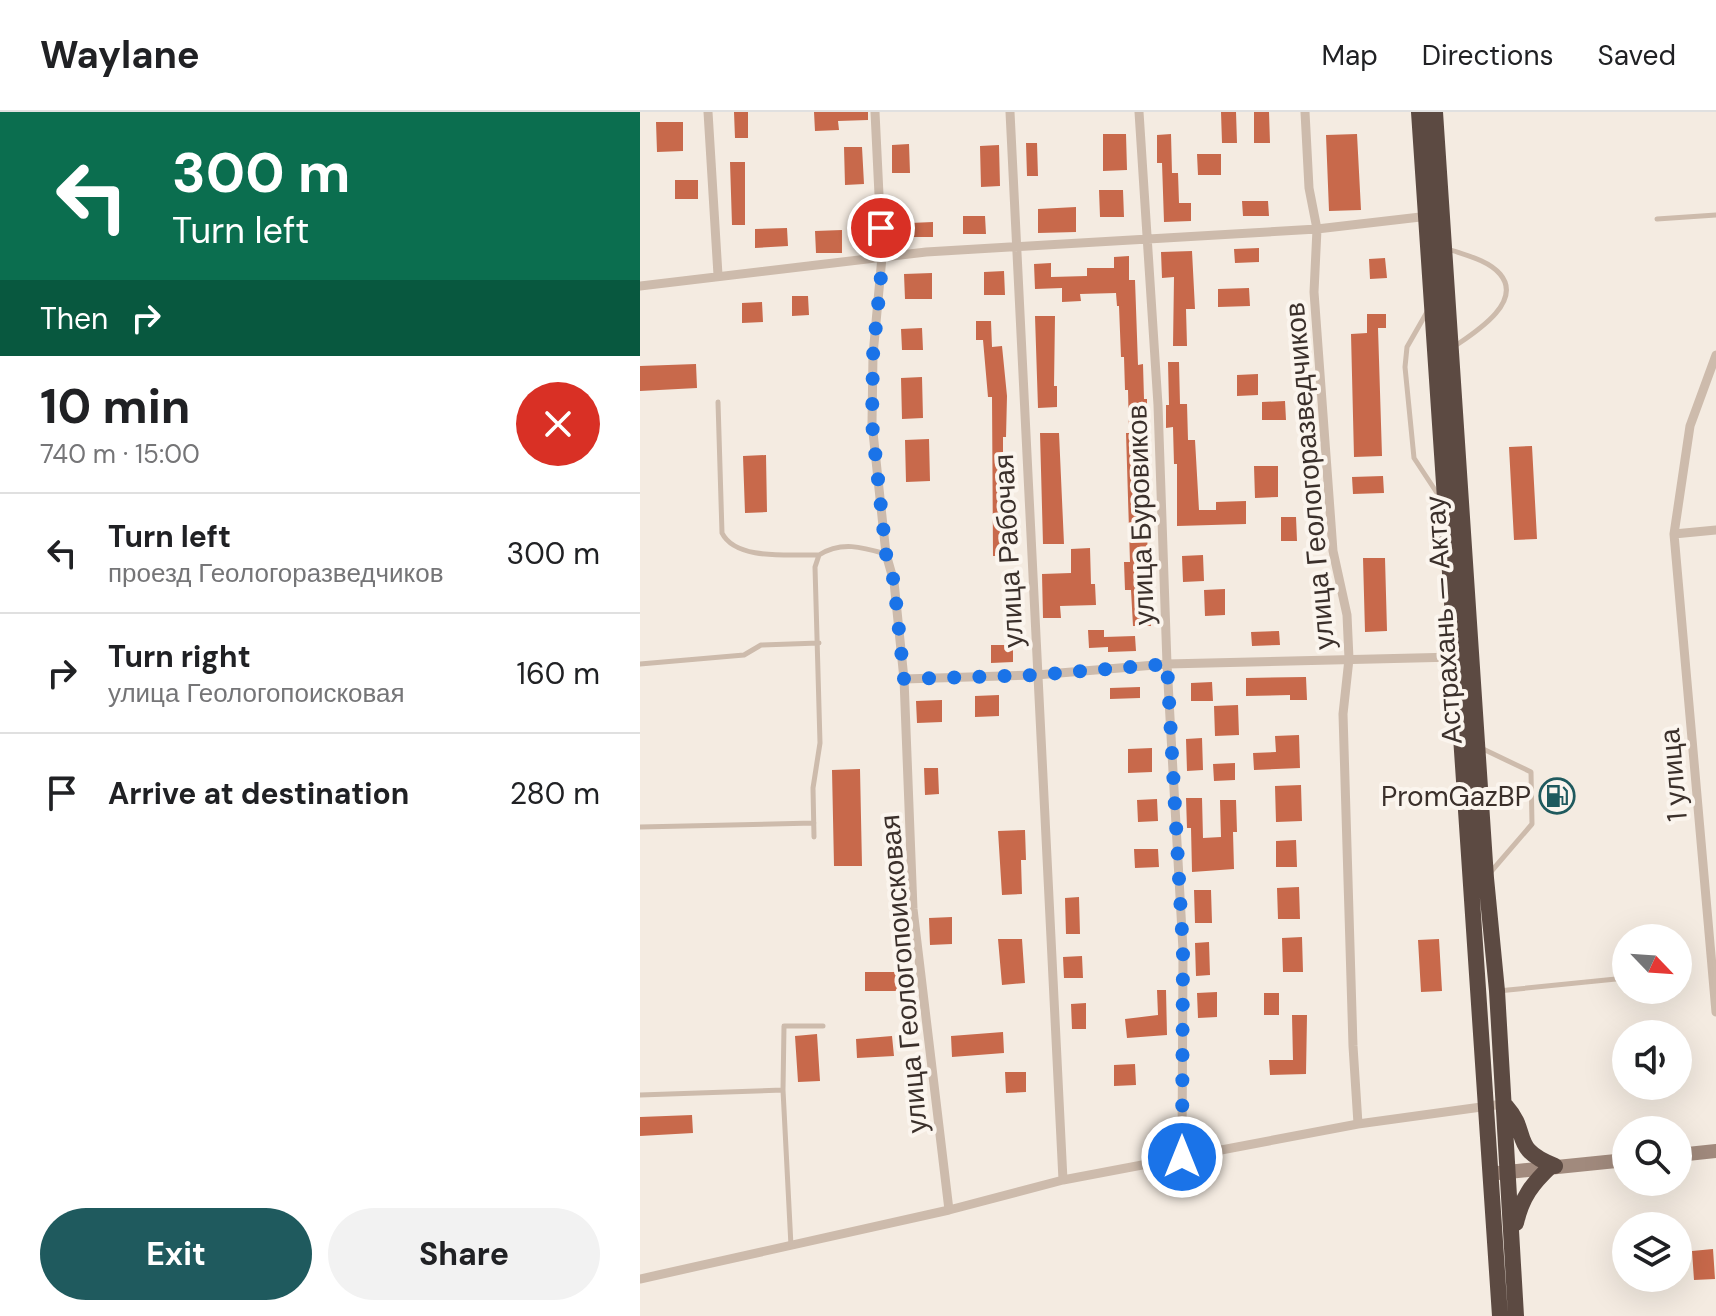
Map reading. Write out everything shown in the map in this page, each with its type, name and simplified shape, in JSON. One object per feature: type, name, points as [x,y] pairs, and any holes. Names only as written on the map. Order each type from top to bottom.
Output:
[{"type":"highway","name":"Астрахань — Актау","points":[[1419,112],[1434,215],[1444,247],[1486,878],[1497,991],[1516,1316]]},
{"type":"highway","name":"Астрахань — Актау","points":[[1435,112],[1432,303],[1500,1316]]},
{"type":"highway","points":[[1503,1104],[1511,1112],[1525,1148],[1553,1166],[1528,1187],[1520,1205],[1512,1240]]},
{"type":"street","points":[[708,112],[718,275]]},
{"type":"street","name":"улица Геологопоисковая","points":[[875,112],[882,257],[873,355],[872,423],[904,679],[913,909],[949,1210]]},
{"type":"street","name":"улица Рабочая","points":[[1010,112],[1063,1180]]},
{"type":"street","name":"улица Буровиков","points":[[1139,112],[1158,405],[1167,664],[1183,950],[1182,1157]]},
{"type":"street","name":"улица Геологоразведчиков","points":[[1305,112],[1309,188],[1317,229],[1314,292],[1333,551],[1347,615],[1349,659],[1343,714],[1358,1124]]},
{"type":"street","points":[[640,286],[882,257],[1317,229],[1434,215]]},
{"type":"street","name":"1 улица","points":[[1716,355],[1690,426],[1674,534],[1716,1012]]},
{"type":"street","points":[[1674,534],[1716,530]]},
{"type":"street","points":[[904,679],[1036,675],[1167,664],[1456,657]]},
{"type":"street","points":[[1702,855],[1716,854]]},
{"type":"street","points":[[640,1279],[949,1210],[1063,1180],[1358,1124],[1503,1104]]},
{"type":"street","points":[[1692,1154],[1716,1151]]},
{"type":"street","points":[[1490,1174],[1612,1161]]},
{"type":"lane","points":[[1657,219],[1716,215]]},
{"type":"lane","points":[[1444,247],[1484,262],[1499,273],[1506,284],[1504,301],[1493,318],[1451,349]]},
{"type":"lane","points":[[1432,303],[1407,347],[1405,367],[1414,458],[1446,507]]},
{"type":"lane","points":[[718,402],[722,533],[727,542],[747,552],[819,555],[828,549],[855,545],[886,554]]},
{"type":"lane","points":[[814,837],[813,788],[820,743],[815,567],[819,555]]},
{"type":"lane","points":[[640,664],[744,655],[761,645],[819,643]]},
{"type":"lane","points":[[1477,746],[1531,772],[1532,824],[1486,878]]},
{"type":"lane","points":[[640,827],[814,823]]},
{"type":"lane","points":[[1497,991],[1612,979]]},
{"type":"lane","points":[[791,1246],[783,1090],[784,1026],[823,1026]]},
{"type":"lane","points":[[640,1095],[783,1090]]},
{"type":"building","points":[[734,112],[748,112],[748,138],[735,138]]},
{"type":"building","points":[[814,112],[868,112],[868,120],[838,121],[839,130],[815,131]]},
{"type":"building","points":[[1221,112],[1236,112],[1237,143],[1222,143]]},
{"type":"building","points":[[1254,112],[1269,112],[1270,143],[1254,143]]},
{"type":"building","points":[[656,122],[683,122],[683,151],[657,152]]},
{"type":"building","points":[[1103,134],[1126,134],[1127,170],[1103,171]]},
{"type":"building","points":[[1171,134],[1172,173],[1178,173],[1179,203],[1191,203],[1191,221],[1164,222],[1162,163],[1157,163],[1157,135]]},
{"type":"building","points":[[1357,134],[1361,210],[1329,211],[1326,135]]},
{"type":"building","points":[[1026,143],[1037,143],[1038,176],[1027,176]]},
{"type":"building","points":[[909,144],[910,173],[892,173],[892,145]]},
{"type":"building","points":[[999,145],[1000,186],[981,187],[980,146]]},
{"type":"building","points":[[844,147],[862,147],[864,184],[845,185]]},
{"type":"building","points":[[1197,154],[1221,154],[1221,175],[1198,175]]},
{"type":"building","points":[[730,162],[745,162],[745,225],[732,225]]},
{"type":"building","points":[[675,180],[698,180],[698,199],[675,199]]},
{"type":"building","points":[[1099,190],[1123,190],[1124,217],[1100,217]]},
{"type":"building","points":[[1242,201],[1268,201],[1269,216],[1243,216]]},
{"type":"building","points":[[1076,207],[1076,232],[1038,233],[1038,209]]},
{"type":"building","points":[[963,216],[985,216],[986,234],[963,234]]},
{"type":"building","points":[[933,222],[933,237],[910,237],[910,223]]},
{"type":"building","points":[[787,228],[788,246],[755,248],[755,229]]},
{"type":"building","points":[[842,230],[842,253],[816,253],[815,231]]},
{"type":"building","points":[[1259,248],[1259,262],[1235,263],[1234,249]]},
{"type":"building","points":[[1192,251],[1195,309],[1186,309],[1187,346],[1173,346],[1174,277],[1162,278],[1161,252]]},
{"type":"building","points":[[1129,256],[1129,280],[1135,280],[1138,365],[1143,364],[1144,399],[1147,399],[1147,424],[1144,424],[1148,561],[1153,561],[1154,589],[1150,589],[1151,626],[1133,626],[1131,590],[1125,590],[1124,562],[1130,562],[1126,433],[1129,433],[1128,390],[1125,390],[1116,293],[1080,294],[1081,301],[1062,302],[1062,288],[1035,289],[1034,264],[1051,263],[1051,277],[1087,276],[1087,268],[1114,268],[1114,257]]},
{"type":"building","points":[[1385,258],[1387,278],[1370,279],[1369,259]]},
{"type":"building","points":[[1004,271],[1005,295],[984,295],[984,272]]},
{"type":"building","points":[[932,273],[932,299],[905,299],[904,274]]},
{"type":"building","points":[[1249,288],[1250,306],[1218,307],[1218,289]]},
{"type":"building","points":[[792,296],[808,296],[809,315],[792,316]]},
{"type":"building","points":[[762,302],[763,322],[742,323],[742,303]]},
{"type":"building","points":[[1367,314],[1386,314],[1386,328],[1378,328],[1382,456],[1354,457],[1351,334],[1367,333]]},
{"type":"building","points":[[1035,316],[1055,316],[1054,386],[1057,386],[1057,407],[1038,408]]},
{"type":"building","points":[[976,321],[991,321],[992,347],[1002,346],[1007,396],[1003,473],[1011,473],[1012,556],[993,556],[992,397],[988,397],[983,340],[976,340]]},
{"type":"building","points":[[922,328],[923,350],[902,350],[901,329]]},
{"type":"building","points":[[1168,362],[1179,362],[1180,404],[1187,404],[1188,440],[1195,440],[1199,510],[1216,510],[1216,502],[1246,501],[1246,524],[1177,526],[1177,464],[1174,464],[1173,427],[1166,428]]},
{"type":"building","points":[[696,364],[697,388],[640,391],[640,366]]},
{"type":"building","points":[[1258,374],[1258,395],[1237,396],[1237,375]]},
{"type":"building","points":[[922,377],[923,418],[902,419],[901,378]]},
{"type":"building","points":[[1285,401],[1286,420],[1262,420],[1262,402]]},
{"type":"building","points":[[1040,433],[1059,433],[1064,544],[1043,544]]},
{"type":"building","points":[[929,439],[930,481],[906,482],[905,440]]},
{"type":"building","points":[[1532,446],[1537,539],[1514,540],[1509,447]]},
{"type":"building","points":[[766,455],[767,512],[745,513],[743,456]]},
{"type":"building","points":[[1254,466],[1278,466],[1278,497],[1255,498]]},
{"type":"building","points":[[1383,476],[1384,493],[1353,494],[1352,477]]},
{"type":"building","points":[[1281,517],[1296,517],[1297,541],[1281,541]]},
{"type":"building","points":[[1090,548],[1091,584],[1095,584],[1096,605],[1060,606],[1061,618],[1043,618],[1042,574],[1071,573],[1071,549]]},
{"type":"building","points":[[1203,555],[1204,581],[1183,582],[1182,556]]},
{"type":"building","points":[[1363,558],[1385,558],[1387,631],[1365,632]]},
{"type":"building","points":[[1225,589],[1225,615],[1205,616],[1204,590]]},
{"type":"building","points":[[1088,630],[1104,630],[1104,637],[1135,636],[1136,651],[1108,652],[1108,647],[1089,648]]},
{"type":"building","points":[[1279,631],[1280,645],[1252,646],[1251,632]]},
{"type":"building","points":[[991,645],[1013,645],[1013,662],[991,663]]},
{"type":"building","points":[[1306,677],[1307,700],[1290,700],[1290,695],[1246,696],[1246,678]]},
{"type":"building","points":[[1212,682],[1213,701],[1191,701],[1191,683]]},
{"type":"building","points":[[1140,687],[1140,698],[1110,699],[1110,688]]},
{"type":"building","points":[[999,695],[999,716],[975,717],[975,696]]},
{"type":"building","points":[[942,700],[942,722],[917,723],[916,701]]},
{"type":"building","points":[[1238,705],[1239,735],[1215,736],[1214,706]]},
{"type":"building","points":[[1299,735],[1300,768],[1254,770],[1253,753],[1276,752],[1275,736]]},
{"type":"building","points":[[1202,738],[1203,770],[1187,771],[1186,739]]},
{"type":"building","points":[[1152,748],[1152,772],[1128,773],[1128,749]]},
{"type":"building","points":[[1235,763],[1235,780],[1214,781],[1213,764]]},
{"type":"building","points":[[924,768],[938,768],[939,794],[925,795]]},
{"type":"building","points":[[860,769],[862,866],[834,866],[832,770]]},
{"type":"building","points":[[1301,785],[1302,821],[1276,822],[1275,786]]},
{"type":"building","points":[[1186,798],[1202,798],[1203,838],[1221,837],[1220,800],[1236,800],[1234,869],[1192,872],[1191,828],[1187,828]]},
{"type":"building","points":[[1157,799],[1158,821],[1138,822],[1137,800]]},
{"type":"building","points":[[1025,830],[1026,860],[1021,860],[1022,894],[1002,895],[998,831]]},
{"type":"building","points":[[1296,840],[1297,867],[1276,867],[1276,841]]},
{"type":"building","points":[[1134,849],[1158,849],[1159,867],[1135,868]]},
{"type":"building","points":[[1299,887],[1300,919],[1278,919],[1277,888]]},
{"type":"building","points":[[1194,890],[1211,890],[1212,923],[1195,923]]},
{"type":"building","points":[[1079,897],[1080,934],[1066,934],[1065,898]]},
{"type":"building","points":[[952,917],[952,944],[930,945],[929,918]]},
{"type":"building","points":[[1302,937],[1303,972],[1283,972],[1282,938]]},
{"type":"building","points":[[998,939],[1022,939],[1025,983],[1002,985]]},
{"type":"building","points":[[1439,939],[1442,991],[1421,992],[1418,940]]},
{"type":"building","points":[[1209,942],[1210,975],[1196,976],[1195,943]]},
{"type":"building","points":[[1082,956],[1083,978],[1064,978],[1063,957]]},
{"type":"building","points":[[865,972],[899,972],[899,991],[865,991]]},
{"type":"building","points":[[1157,990],[1166,990],[1167,1035],[1127,1038],[1125,1019],[1158,1015]]},
{"type":"building","points":[[1217,992],[1217,1017],[1198,1018],[1197,993]]},
{"type":"building","points":[[1264,993],[1279,993],[1279,1015],[1264,1015]]},
{"type":"building","points":[[1086,1003],[1086,1029],[1072,1029],[1071,1004]]},
{"type":"building","points":[[1292,1015],[1307,1015],[1306,1074],[1270,1075],[1269,1060],[1293,1060]]},
{"type":"building","points":[[1003,1032],[1004,1053],[952,1057],[951,1036]]},
{"type":"building","points":[[817,1034],[820,1081],[798,1082],[795,1036]]},
{"type":"building","points":[[892,1036],[894,1056],[857,1058],[856,1039]]},
{"type":"building","points":[[1135,1064],[1136,1085],[1114,1086],[1114,1065]]},
{"type":"building","points":[[1005,1072],[1026,1072],[1026,1092],[1006,1093]]},
{"type":"building","points":[[692,1115],[693,1133],[640,1136],[640,1117]]},
{"type":"building","points":[[1713,1249],[1715,1279],[1694,1280],[1692,1251]]},
{"type":"place","name":"PromGazBP","points":[[1557,796]]},
{"type":"route","points":[[881,228],[872,423],[904,679],[1036,675],[1167,664],[1183,950],[1182,1157]]}]
